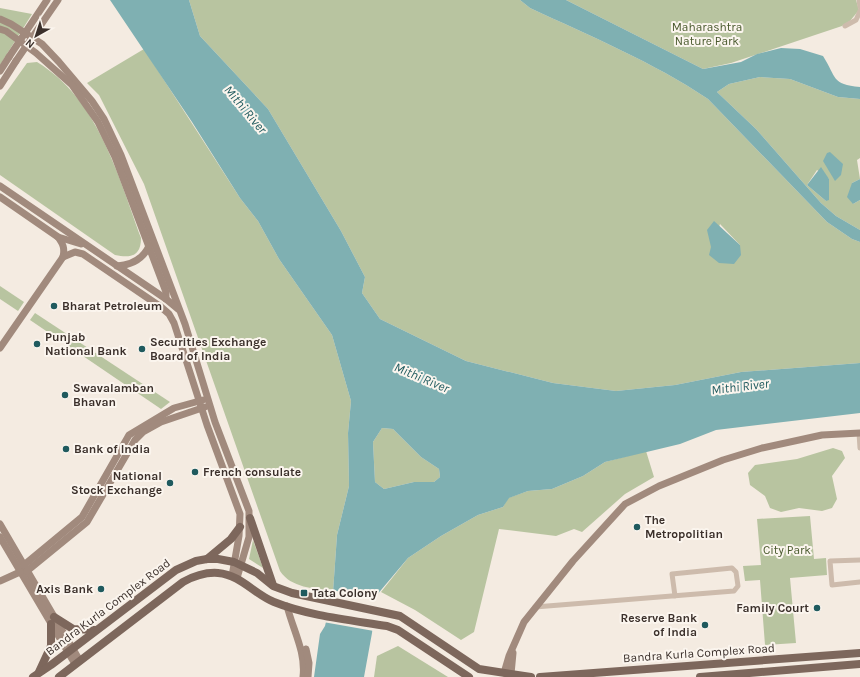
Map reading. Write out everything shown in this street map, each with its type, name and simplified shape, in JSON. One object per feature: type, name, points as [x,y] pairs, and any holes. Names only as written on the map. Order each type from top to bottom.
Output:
[{"type":"main road","points":[[0,71],[47,0]]},
{"type":"main road","points":[[0,86],[58,0]]},
{"type":"main road","points":[[0,19],[11,24],[42,44],[76,81],[104,119],[121,155],[179,311],[273,586]]},
{"type":"main road","points":[[0,29],[6,31],[36,53],[72,85],[98,122],[115,157],[166,292],[166,299]]},
{"type":"main road","points":[[36,53],[42,44]]},
{"type":"main road","points":[[0,186],[166,299],[179,311]]},
{"type":"main road","points":[[0,197],[58,237],[63,243],[65,250],[63,257],[0,348]]},
{"type":"main road","points":[[58,237],[88,246]]},
{"type":"main road","points":[[118,266],[132,263],[145,254],[149,246]]},
{"type":"main road","points":[[63,257],[75,252],[83,254],[169,314],[240,514],[238,564]]},
{"type":"main road","points":[[0,581],[24,569],[88,522],[135,440],[143,432],[200,404],[210,402]]},
{"type":"main road","points":[[508,674],[509,656],[513,651],[524,622],[576,557],[625,504],[654,489],[723,460],[762,448],[822,435],[860,435]]},
{"type":"main road","points":[[234,577],[248,537],[250,518]]},
{"type":"main road","points":[[0,524],[77,662]]},
{"type":"main road","points":[[207,559],[231,539],[240,527]]},
{"type":"main road","points":[[0,537],[24,569]]},
{"type":"main road","name":"Bandra Kurla Complex Road","points":[[35,676],[176,570],[196,561],[218,559],[238,564],[257,573],[273,586],[292,593],[390,613],[409,621],[479,669],[531,677]]},
{"type":"main road","name":"Bandra Kurla Complex Road","points":[[59,677],[183,582],[200,574],[217,573],[234,577],[249,585],[266,598],[290,606],[310,612],[387,626],[402,633],[469,677]]},
{"type":"main road","points":[[290,606],[293,628],[305,653],[308,677]]},
{"type":"main road","points":[[53,621],[73,629],[95,630]]},
{"type":"main road","points":[[35,676],[49,654],[53,621]]},
{"type":"main road","points":[[303,677],[305,653]]},
{"type":"main road","name":"Bandra Kurla Complex Road","points":[[540,677],[860,653]]},
{"type":"main road","name":"Bandra Kurla Complex Road","points":[[700,677],[860,664]]},
{"type":"street","points":[[859,0],[860,7]]},
{"type":"street","points":[[845,26],[856,20],[860,11]]},
{"type":"street","points":[[860,435],[860,448]]},
{"type":"street","points":[[860,560],[830,561],[832,585],[860,582]]},
{"type":"street","points":[[535,607],[675,596],[734,591],[738,586],[736,572],[732,568],[672,574],[675,596]]},
{"type":"green space","points":[[189,0],[520,0],[530,8],[643,61],[708,99],[827,222],[852,239],[860,242],[860,363],[741,372],[675,385],[616,391],[553,383],[466,361],[380,319],[362,293],[365,277],[341,231],[268,109],[200,36]],"holes":[[[720,224],[740,245],[710,255]]]},
{"type":"green space","name":"Maharashtra Nature Park","points":[[566,0],[856,0],[859,10],[850,21],[842,26],[731,63],[703,69]]},
{"type":"green space","points":[[0,8],[32,14],[0,65]]},
{"type":"green space","points":[[144,49],[240,198],[258,221],[279,259],[332,335],[351,401],[348,433],[349,486],[337,535],[333,592],[297,584],[290,581],[280,571],[144,184],[99,95],[87,83]]},
{"type":"green space","points":[[37,62],[58,78],[76,96],[91,117],[103,140],[124,189],[141,238],[139,249],[134,255],[115,255],[0,175],[0,101],[27,63]]},
{"type":"green space","points":[[760,77],[790,79],[838,97],[860,99],[860,158],[857,160],[860,179],[852,183],[853,204],[860,200],[860,230],[836,216],[821,203],[756,129],[717,92],[729,84]],"holes":[[[817,170],[829,179],[826,201],[807,185]]]},
{"type":"green space","points":[[0,286],[24,302],[18,311],[0,299]]},
{"type":"green space","points":[[35,313],[170,402],[161,409],[30,320]]},
{"type":"green space","points":[[382,428],[393,429],[421,457],[439,469],[440,477],[434,482],[414,482],[384,489],[375,482],[373,442]]},
{"type":"green space","name":"City Park","points":[[833,448],[842,451],[845,458],[832,476],[837,499],[832,508],[822,511],[799,508],[781,512],[770,508],[765,496],[750,485],[748,473],[755,465],[797,459]]},
{"type":"green space","points":[[646,451],[654,477],[625,494],[582,532],[574,529],[556,536],[499,529],[474,632],[461,640],[415,610],[381,592],[408,558],[441,536],[478,515],[503,507],[508,498],[528,491],[552,489],[583,476],[605,462]]},
{"type":"green space","name":"City Park","points":[[810,516],[814,559],[826,558],[827,575],[790,578],[796,643],[765,645],[760,580],[745,581],[743,566],[761,565],[757,519]]},
{"type":"green space","points":[[253,540],[263,568],[249,559]]},
{"type":"green space","points":[[398,646],[448,677],[374,677],[377,656]]},
{"type":"water","name":"Mithi River","points":[[110,0],[189,0],[200,36],[268,109],[341,231],[365,277],[362,293],[380,319],[466,361],[553,383],[616,391],[675,385],[741,372],[860,363],[860,413],[716,430],[680,444],[605,462],[583,476],[552,489],[528,491],[509,498],[503,507],[478,515],[441,536],[408,558],[376,596],[372,633],[364,677],[314,677],[320,634],[325,626],[333,592],[337,535],[349,486],[348,433],[351,401],[332,335],[279,259],[258,221],[240,198],[192,122]],"holes":[[[382,428],[393,429],[421,457],[439,469],[440,477],[434,482],[414,482],[384,489],[375,482],[373,442]]]},
{"type":"water","points":[[520,0],[566,0],[703,69],[741,62],[757,54],[781,48],[800,49],[823,56],[833,75],[839,82],[860,87],[860,99],[838,97],[790,79],[760,77],[729,84],[717,92],[756,129],[821,203],[836,216],[860,230],[860,242],[852,239],[827,222],[708,99],[643,61],[530,8]]},
{"type":"water","points":[[830,152],[843,164],[841,175],[835,181],[823,161],[827,153]]},
{"type":"water","points":[[821,167],[829,179],[829,200],[826,201],[807,185]]},
{"type":"water","points":[[860,179],[860,200],[853,204],[847,197],[852,183]]},
{"type":"water","points":[[714,221],[740,245],[741,255],[734,264],[719,263],[709,255],[711,247],[707,230]]},
{"type":"pier","points":[[331,590],[377,598],[374,631],[323,622]]},
{"type":"place","name":"Bharat Petroleum","points":[[54,306]]},
{"type":"place","name":"Punjab National Bank","points":[[37,344]]},
{"type":"place","name":"Securities Exchange Board of India","points":[[142,349]]},
{"type":"place","name":"Swavalamban Bhavan","points":[[65,395]]},
{"type":"place","name":"Bank of India","points":[[66,449]]},
{"type":"place","name":"French consulate","points":[[195,472]]},
{"type":"place","name":"National Stock Exchange","points":[[170,483]]},
{"type":"place","name":"The Metropolitian","points":[[637,527]]},
{"type":"place","name":"Axis Bank","points":[[101,589]]},
{"type":"place","name":"Tata Colony","points":[[304,593]]},
{"type":"place","name":"Family Court","points":[[817,608]]},
{"type":"place","name":"Reserve Bank of India","points":[[705,625]]}]
